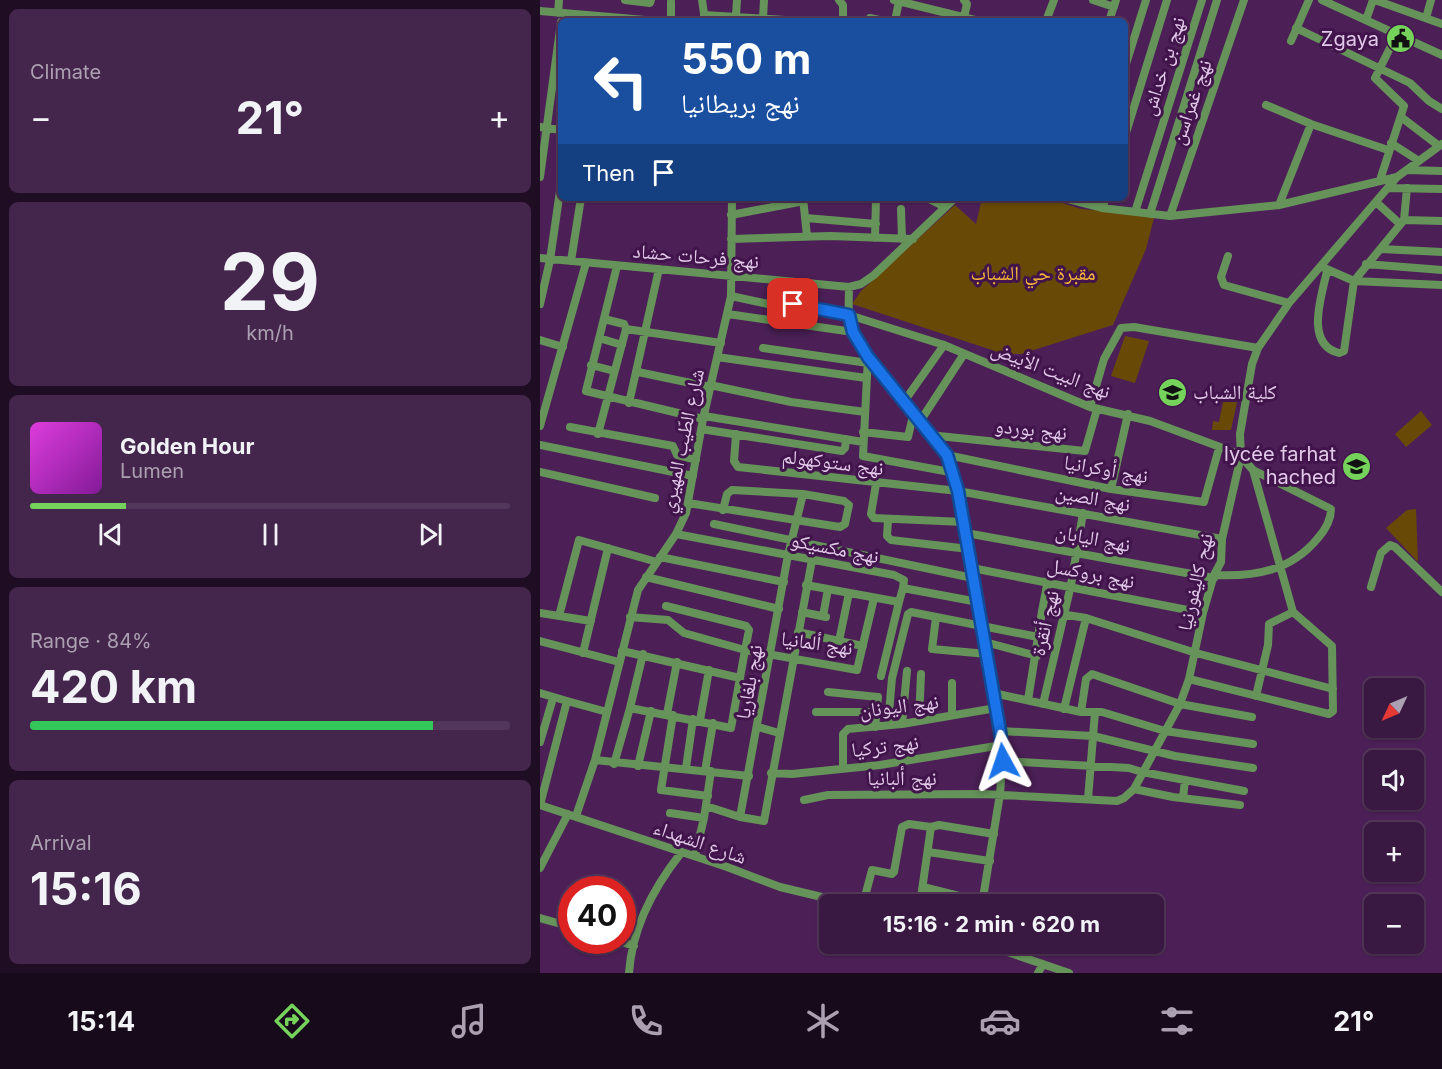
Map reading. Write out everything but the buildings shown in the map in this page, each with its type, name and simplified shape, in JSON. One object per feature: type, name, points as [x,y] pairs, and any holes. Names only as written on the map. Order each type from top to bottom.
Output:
[{"type":"street","points":[[559,0],[561,17]]},
{"type":"street","points":[[625,0],[650,3],[651,0]]},
{"type":"street","points":[[702,0],[705,18],[736,16],[763,18],[764,0]]},
{"type":"street","points":[[736,16],[737,0]]},
{"type":"street","points":[[839,0],[843,5],[843,18]]},
{"type":"street","points":[[964,0],[968,4],[964,17]]},
{"type":"street","points":[[1093,0],[1115,4]]},
{"type":"street","points":[[1128,57],[1146,0]]},
{"type":"street","points":[[1128,126],[1167,0]]},
{"type":"street","name":"نهج بن خداش","points":[[1135,212],[1202,0]]},
{"type":"street","name":"نهج غمراسن","points":[[1150,214],[1217,0]]},
{"type":"street","name":"نهج غمراسن","points":[[1170,216],[1244,0]]},
{"type":"street","points":[[1291,41],[1309,0]]},
{"type":"street","points":[[1322,0],[1336,3],[1366,20],[1442,55]]},
{"type":"street","points":[[1366,20],[1374,0],[1398,4],[1442,24]]},
{"type":"street","points":[[1426,18],[1431,0]]},
{"type":"street","points":[[895,18],[897,1],[932,9],[950,17],[968,18]]},
{"type":"street","points":[[1047,18],[1052,1]]},
{"type":"street","points":[[671,2],[671,18]]},
{"type":"street","points":[[930,18],[932,9]]},
{"type":"street","points":[[540,11],[561,17],[597,18]]},
{"type":"street","points":[[1296,28],[1416,86],[1429,101],[1442,109]]},
{"type":"street","points":[[1083,201],[1102,208],[1170,216],[1279,205],[1397,177],[1441,145],[1403,113],[1375,78],[1397,34]]},
{"type":"street","points":[[540,177],[544,127],[558,36]]},
{"type":"street","points":[[1266,105],[1311,124],[1390,146],[1419,161]]},
{"type":"street","points":[[1380,180],[1403,113]]},
{"type":"street","points":[[1279,205],[1311,124]]},
{"type":"street","points":[[1406,170],[1442,171]]},
{"type":"street","name":"نهح كاليفورنيا","points":[[1134,789],[1180,704],[1189,679],[1203,613],[1214,576],[1221,562],[1222,539],[1241,456],[1240,434],[1258,348],[1289,303],[1324,268],[1397,177]]},
{"type":"street","points":[[1389,188],[1442,189]]},
{"type":"street","points":[[1407,188],[1402,222],[1354,280],[1344,351],[1339,353],[1325,346],[1320,338],[1317,320],[1324,268],[1354,280],[1442,285]]},
{"type":"street","points":[[540,304],[550,260],[559,201]]},
{"type":"street","points":[[571,261],[581,201]]},
{"type":"street","name":"شارع الطّيب المهيري","points":[[540,868],[544,853],[572,815],[595,760],[638,590],[676,534],[688,503],[710,386],[731,296],[732,201]]},
{"type":"street","points":[[731,215],[768,203],[792,201]]},
{"type":"street","points":[[804,201],[807,236]]},
{"type":"street","points":[[875,238],[876,201]]},
{"type":"street","points":[[933,201],[945,207]]},
{"type":"street","points":[[952,201],[867,280],[849,287],[849,315],[853,332],[868,360],[947,455],[950,472],[958,491],[1002,745],[1000,794],[984,894]]},
{"type":"street","points":[[1102,208],[1105,201]]},
{"type":"street","points":[[1376,202],[1402,222],[1442,221]]},
{"type":"street","points":[[901,209],[903,240]]},
{"type":"street","points":[[806,219],[876,224]]},
{"type":"street","points":[[731,239],[807,236],[913,239]]},
{"type":"street","points":[[1381,249],[1442,252]]},
{"type":"street","points":[[1228,256],[1221,277],[1224,285],[1289,303]]},
{"type":"street","name":"نهج فرحات حشاد","points":[[540,258],[849,287]]},
{"type":"street","points":[[540,426],[586,263]]},
{"type":"street","points":[[1366,264],[1442,270]]},
{"type":"street","points":[[617,266],[586,391],[703,421],[863,442]]},
{"type":"street","points":[[629,403],[638,372],[659,269]]},
{"type":"street","name":"نهج البيت الأبيض","points":[[731,296],[771,304],[805,305],[849,315],[944,345],[1093,408],[1128,414],[1241,456]]},
{"type":"street","points":[[728,314],[853,332]]},
{"type":"street","points":[[598,434],[626,329],[624,324],[604,319]]},
{"type":"street","points":[[1093,408],[1104,359],[1121,327],[1134,327],[1258,348]]},
{"type":"street","points":[[626,329],[720,343]]},
{"type":"street","points":[[599,338],[622,345]]},
{"type":"street","points":[[540,340],[563,348]]},
{"type":"street","points":[[903,403],[944,345]]},
{"type":"street","points":[[763,348],[868,360]]},
{"type":"street","points":[[864,432],[908,437],[916,420],[964,354]]},
{"type":"street","points":[[717,357],[866,378]]},
{"type":"street","points":[[868,360],[862,455],[950,472]]},
{"type":"street","points":[[591,365],[614,371]]},
{"type":"street","points":[[638,372],[791,402],[865,412]]},
{"type":"street","name":"نهج بوردو","points":[[929,435],[1085,451],[1093,408]]},
{"type":"street","points":[[1111,489],[1128,414]]},
{"type":"street","points":[[703,421],[736,434],[842,451],[846,439]]},
{"type":"street","points":[[570,428],[673,446],[677,455],[696,460]]},
{"type":"street","name":"نهج ستوكهولم","points":[[736,434],[734,461],[738,467],[876,484],[958,491]]},
{"type":"street","points":[[540,445],[693,476]]},
{"type":"street","name":"نهج أوكرانيا","points":[[947,455],[1111,489],[1204,502],[1219,448]]},
{"type":"street","points":[[1241,456],[1253,470],[1331,510],[1329,521],[1321,536],[1296,560],[1279,569]]},
{"type":"street","points":[[1189,679],[1329,714],[1333,711],[1331,643],[1293,612],[1279,569],[1253,470]]},
{"type":"street","points":[[540,472],[655,498]]},
{"type":"street","points":[[876,484],[872,516],[888,520],[963,522]]},
{"type":"street","points":[[688,503],[723,510],[840,527],[845,524],[847,502],[803,494],[732,490],[727,494],[723,510]]},
{"type":"street","name":"نهج الصين","points":[[958,491],[1222,539]]},
{"type":"street","name":"نهج بلغاريا","points":[[740,817],[772,654],[788,555],[803,494]]},
{"type":"street","name":"نهج أنقرة","points":[[1043,704],[1071,585],[1083,513]]},
{"type":"street","points":[[888,520],[887,536],[891,540],[969,549]]},
{"type":"street","points":[[714,524],[973,578]]},
{"type":"street","name":"نهج اليابان","points":[[966,533],[1214,576],[1253,575],[1279,569]]},
{"type":"street","name":"نهج مكسيكو","points":[[676,534],[902,578],[905,583],[903,588],[978,603]]},
{"type":"street","points":[[559,616],[579,540],[658,560],[784,582]]},
{"type":"street","points":[[1371,587],[1381,553],[1390,545],[1395,547],[1442,592]]},
{"type":"street","points":[[583,653],[608,548]]},
{"type":"street","points":[[677,662],[662,791],[707,801],[740,817],[764,821],[812,560]]},
{"type":"street","name":"نهج بروكسل","points":[[972,568],[1048,580],[1203,613]]},
{"type":"street","points":[[646,577],[779,609]]},
{"type":"street","points":[[1028,700],[1048,580]]},
{"type":"street","points":[[807,585],[899,602]]},
{"type":"street","points":[[881,676],[903,588]]},
{"type":"street","points":[[802,612],[825,616],[828,589]]},
{"type":"street","points":[[839,641],[849,593]]},
{"type":"street","name":"نهج ألمانيا","points":[[630,617],[668,620],[684,633],[746,650],[857,670],[874,598]]},
{"type":"street","points":[[630,708],[731,728],[749,630],[746,626],[666,606]]},
{"type":"street","points":[[1042,611],[1086,618],[1196,653],[1333,689]]},
{"type":"street","points":[[888,725],[892,678],[908,614],[911,612],[1038,637]]},
{"type":"street","points":[[1256,696],[1268,645],[1269,622],[1293,612]]},
{"type":"street","points":[[540,613],[591,621]]},
{"type":"street","points":[[936,617],[932,649],[987,654]]},
{"type":"street","points":[[1064,709],[1086,618]]},
{"type":"street","points":[[798,632],[863,646]]},
{"type":"street","points":[[540,641],[619,662]]},
{"type":"street","points":[[985,642],[1037,656]]},
{"type":"street","points":[[622,651],[740,678]]},
{"type":"street","points":[[614,764],[643,654]]},
{"type":"street","points":[[686,768],[709,670]]},
{"type":"street","points":[[903,724],[907,671]]},
{"type":"street","points":[[919,721],[921,674]]},
{"type":"street","points":[[1081,712],[1086,679],[1092,674],[1180,704],[1252,717]]},
{"type":"street","points":[[952,683],[952,715]]},
{"type":"street","points":[[828,692],[876,696],[874,727]]},
{"type":"street","points":[[540,693],[607,712]]},
{"type":"street","points":[[993,693],[1081,712],[1102,712],[1165,731],[1252,744]]},
{"type":"street","points":[[540,742],[553,698]]},
{"type":"street","points":[[540,805],[567,701]]},
{"type":"street","name":"نهج اليونان","points":[[843,768],[845,730],[903,724],[996,708]]},
{"type":"street","points":[[638,766],[651,711]]},
{"type":"street","points":[[816,712],[876,712]]},
{"type":"street","points":[[1088,800],[1095,712]]},
{"type":"street","points":[[695,856],[707,801],[713,723]]},
{"type":"street","points":[[758,727],[779,733]]},
{"type":"street","points":[[1000,731],[1094,736],[1154,751],[1253,768]]},
{"type":"street","name":"نهج تركيا","points":[[771,773],[807,773],[880,765],[1002,745]]},
{"type":"street","points":[[595,760],[614,764],[686,768],[749,776]]},
{"type":"street","points":[[1003,761],[1129,768],[1244,791]]},
{"type":"street","points":[[1183,798],[1185,780]]},
{"type":"street","points":[[1000,794],[1120,800],[1134,789],[1240,805]]},
{"type":"street","name":"نهج ألبانيا","points":[[804,800],[837,794],[1000,794]]},
{"type":"street","name":"شارع الشهداء","points":[[540,805],[695,856],[780,887],[819,896]]},
{"type":"street","points":[[670,813],[704,818]]},
{"type":"street","points":[[866,894],[872,870],[892,874],[894,872],[902,827],[909,824],[931,827],[939,825],[994,834]]},
{"type":"street","points":[[921,894],[931,827]]},
{"type":"street","points":[[636,938],[650,901],[681,852]]},
{"type":"street","points":[[928,852],[990,861]]},
{"type":"street","points":[[922,887],[949,894]]},
{"type":"street","points":[[540,918],[558,923]]},
{"type":"street","points":[[629,973],[632,954]]},
{"type":"street","points":[[1014,954],[1069,973]]},
{"type":"street","points":[[1038,973],[1043,964]]},
{"type":"green space","name":"مقبرة حي الشباب","points":[[981,201],[1056,201],[1081,209],[1149,215],[1154,218],[1146,249],[1113,325],[1021,354],[1004,354],[852,304],[861,291],[955,205],[976,224]]},
{"type":"green space","points":[[1125,336],[1149,341],[1135,383],[1111,376]]},
{"type":"green space","points":[[1223,402],[1237,402],[1231,430],[1212,430],[1213,421],[1219,422]]},
{"type":"green space","points":[[1421,411],[1432,425],[1406,447],[1395,434]]},
{"type":"green space","points":[[1416,509],[1418,562],[1386,528],[1407,510]]},
{"type":"place","name":"Zgaya","points":[[1400,39]]},
{"type":"place","name":"كلية الشباب","points":[[1172,392]]},
{"type":"place","name":"lycée farhat hached","points":[[1357,466]]},
{"type":"route","points":[[793,304],[849,315],[853,332],[868,357],[913,416],[947,455],[950,472],[958,491],[966,533],[1000,731],[1003,761]]}]
